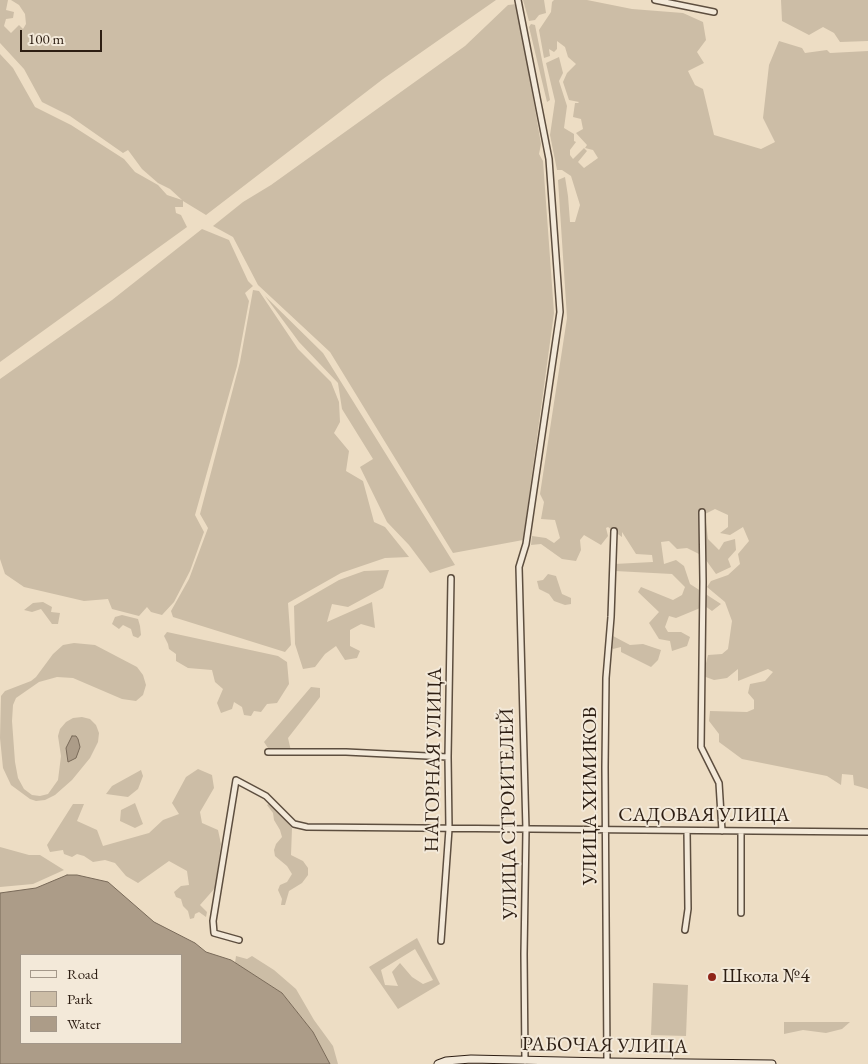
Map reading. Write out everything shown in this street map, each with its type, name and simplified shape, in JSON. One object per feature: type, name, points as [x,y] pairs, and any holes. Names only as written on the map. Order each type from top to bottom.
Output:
[{"type":"main road","name":"РАБОЧАЯ УЛИЦА","points":[[438,1064],[446,1061],[471,1059],[772,1064]]},
{"type":"street","name":"УЛИЦА СТРОИТЕЛЕЙ","points":[[518,0],[549,160],[560,312],[526,544],[519,567],[526,830],[524,954],[526,1061]]},
{"type":"street","points":[[655,0],[714,12]]},
{"type":"street","points":[[702,512],[701,747],[718,783],[722,831]]},
{"type":"street","name":"УЛИЦА ХИМИКОВ","points":[[607,1062],[606,678],[611,617],[614,530]]},
{"type":"street","name":"НАГОРНАЯ УЛИЦА","points":[[441,941],[450,829],[448,757],[451,578]]},
{"type":"street","points":[[268,752],[346,752],[448,757]]},
{"type":"street","name":"САДОВАЯ УЛИЦА","points":[[239,940],[214,933],[213,921],[236,780],[266,796],[294,824],[307,827],[868,832]]},
{"type":"street","points":[[685,930],[688,909],[687,831]]},
{"type":"street","points":[[741,831],[741,913]]},
{"type":"green space","points":[[0,0],[8,0],[6,10],[14,12],[13,18],[6,19],[4,26],[11,33],[19,25],[23,29],[26,24],[25,14],[19,5],[11,0],[496,0],[383,79],[206,215],[183,201],[183,207],[175,207],[176,213],[181,215],[187,227],[0,362],[0,54],[13,68],[35,107],[71,125],[124,159],[135,172],[158,185],[167,195],[182,200],[142,169],[128,150],[123,153],[70,116],[42,102],[24,69],[0,43]]},
{"type":"green space","points":[[523,0],[544,0],[546,13],[539,15],[535,20],[529,21]]},
{"type":"green space","points":[[554,0],[587,0],[632,9],[683,13],[703,22],[706,40],[697,52],[704,63],[688,71],[695,85],[703,89],[714,135],[761,149],[775,142],[763,118],[769,65],[779,41],[802,48],[805,53],[827,50],[830,53],[868,51],[868,789],[854,785],[853,775],[842,774],[841,785],[827,776],[742,759],[719,742],[719,734],[709,721],[710,711],[747,712],[754,709],[754,700],[748,693],[750,684],[765,681],[773,672],[768,669],[738,681],[738,669],[727,678],[714,680],[703,676],[708,655],[722,654],[728,649],[732,621],[725,602],[707,587],[711,581],[728,575],[740,564],[738,554],[749,541],[743,527],[730,535],[720,533],[728,527],[728,515],[715,509],[705,514],[708,539],[719,550],[724,542],[735,539],[736,550],[728,559],[731,567],[716,574],[703,556],[687,548],[677,549],[669,541],[661,542],[664,564],[676,560],[684,566],[690,584],[721,604],[712,611],[705,606],[676,618],[669,616],[665,627],[668,632],[681,632],[690,637],[687,646],[672,651],[670,641],[659,639],[649,623],[659,612],[638,592],[641,587],[673,600],[682,595],[685,587],[672,574],[615,571],[614,564],[653,562],[652,555],[636,554],[622,532],[622,537],[608,527],[606,528],[608,536],[601,545],[584,535],[580,540],[581,550],[576,561],[562,559],[541,544],[531,545],[532,536],[546,538],[554,543],[560,538],[555,520],[541,519],[544,502],[540,494],[567,318],[558,180],[565,177],[570,222],[575,222],[580,205],[571,176],[562,170],[557,170],[550,135],[555,101],[546,63],[559,57],[563,73],[559,81],[567,106],[564,128],[574,134],[574,141],[576,142],[570,150],[570,155],[573,159],[584,148],[587,151],[578,162],[584,168],[598,158],[593,150],[585,148],[587,145],[576,133],[583,129],[581,119],[573,117],[575,103],[579,102],[569,100],[563,82],[567,73],[576,64],[568,57],[565,47],[557,41],[557,49],[554,52],[549,49],[550,56],[544,58],[539,30],[551,12]]},
{"type":"green space","points":[[781,0],[868,0],[868,41],[840,42],[834,33],[823,27],[809,35],[782,21]]},
{"type":"green space","points":[[517,4],[541,144],[539,154],[543,161],[554,313],[523,540],[453,553],[330,352],[258,285],[233,237],[213,226],[243,202],[271,185],[465,46],[508,5]]},
{"type":"green space","points":[[531,24],[535,25],[550,100],[547,102],[529,27]]},
{"type":"green space","points":[[202,229],[229,240],[248,281],[253,286],[245,293],[249,301],[237,366],[195,515],[204,532],[190,571],[174,602],[162,615],[151,612],[147,607],[139,616],[112,609],[108,599],[84,601],[24,587],[5,574],[0,559],[0,379],[112,300]]},
{"type":"green space","points":[[253,290],[259,291],[298,349],[331,382],[339,402],[340,422],[334,433],[349,451],[346,471],[363,481],[374,522],[385,527],[409,557],[385,558],[341,573],[288,603],[291,645],[285,652],[173,617],[171,611],[189,579],[208,528],[200,514],[240,362]]},
{"type":"green space","points":[[265,296],[323,353],[455,565],[430,573],[409,545],[387,522],[360,467],[373,459],[342,409],[338,383],[299,342]]},
{"type":"green space","points":[[389,570],[383,588],[348,607],[332,604],[327,622],[372,602],[375,628],[361,624],[350,630],[350,646],[360,651],[357,658],[345,660],[336,646],[325,654],[315,667],[303,669],[295,644],[294,606],[339,580],[364,571]]},
{"type":"green space","points":[[548,574],[556,576],[562,594],[571,598],[571,604],[565,605],[554,601],[549,594],[539,589],[537,581],[543,580]]},
{"type":"green space","points":[[43,602],[52,607],[51,612],[60,613],[58,624],[52,624],[41,609],[32,612],[24,610],[33,603]]},
{"type":"green space","points":[[122,615],[138,619],[141,635],[138,638],[133,636],[131,629],[123,625],[119,629],[112,624],[115,617]]},
{"type":"green space","points":[[167,632],[278,656],[287,662],[289,684],[277,703],[267,704],[261,712],[254,711],[251,716],[244,715],[242,707],[234,702],[232,709],[221,713],[217,703],[223,689],[215,682],[212,670],[188,668],[176,661],[176,654],[169,649],[164,636]]},
{"type":"green space","points":[[613,636],[630,645],[643,644],[661,650],[658,660],[651,667],[621,652],[621,647],[613,649],[607,642]]},
{"type":"green space","points":[[74,643],[95,645],[137,667],[143,675],[146,685],[143,695],[136,701],[122,699],[73,678],[57,677],[39,682],[16,698],[13,705],[12,721],[15,762],[18,778],[24,789],[32,795],[48,794],[58,780],[61,756],[58,736],[60,729],[66,722],[73,718],[82,717],[90,719],[96,725],[99,733],[98,742],[90,758],[72,780],[55,795],[45,800],[36,801],[30,799],[11,785],[3,768],[0,738],[1,696],[5,691],[31,681],[63,645]]},
{"type":"green space","points":[[311,687],[320,688],[320,697],[288,738],[291,751],[270,751],[264,742]]},
{"type":"green space","points":[[198,769],[212,775],[214,788],[200,812],[202,823],[218,830],[221,844],[215,888],[200,905],[207,912],[206,917],[199,912],[195,914],[194,918],[190,919],[181,899],[176,897],[174,892],[181,886],[189,885],[187,871],[169,861],[138,883],[126,876],[115,863],[105,860],[93,862],[77,854],[72,857],[64,854],[63,850],[50,852],[47,845],[73,804],[84,804],[77,821],[97,830],[103,846],[149,833],[163,820],[179,814],[172,803],[186,777]]},
{"type":"green space","points":[[141,770],[143,776],[138,789],[128,797],[106,794],[112,786]]},
{"type":"green space","points":[[135,803],[143,824],[135,828],[120,821],[121,810]]},
{"type":"green space","points":[[270,803],[292,828],[291,855],[303,861],[308,868],[308,875],[302,883],[289,891],[285,905],[281,905],[282,899],[278,890],[280,885],[287,882],[292,874],[287,866],[275,856],[276,844],[282,837],[274,820],[273,813],[267,805]]},
{"type":"green space","points":[[0,847],[29,855],[40,855],[64,870],[33,884],[0,887]]},
{"type":"green space","points":[[417,938],[440,984],[398,1009],[369,967]],"holes":[[[415,949],[433,980],[423,984],[412,977],[400,963],[392,972],[398,986],[385,985],[381,970]]]},
{"type":"green space","points":[[236,956],[247,959],[252,956],[274,970],[296,989],[314,1020],[333,1046],[338,1064],[330,1064],[313,1032],[282,993],[235,963]]},
{"type":"green space","points":[[653,983],[688,985],[686,1036],[651,1035]]},
{"type":"green space","points":[[784,1022],[850,1022],[842,1029],[826,1033],[803,1030],[784,1034]]},
{"type":"water","points":[[72,736],[76,736],[80,747],[76,758],[68,762],[66,748]]},
{"type":"water","points":[[67,875],[77,875],[108,882],[154,922],[195,943],[206,952],[231,960],[282,993],[313,1032],[330,1064],[0,1064],[0,893],[36,888]]},
{"type":"place","name":"Школа №4","points":[[712,977]]}]
